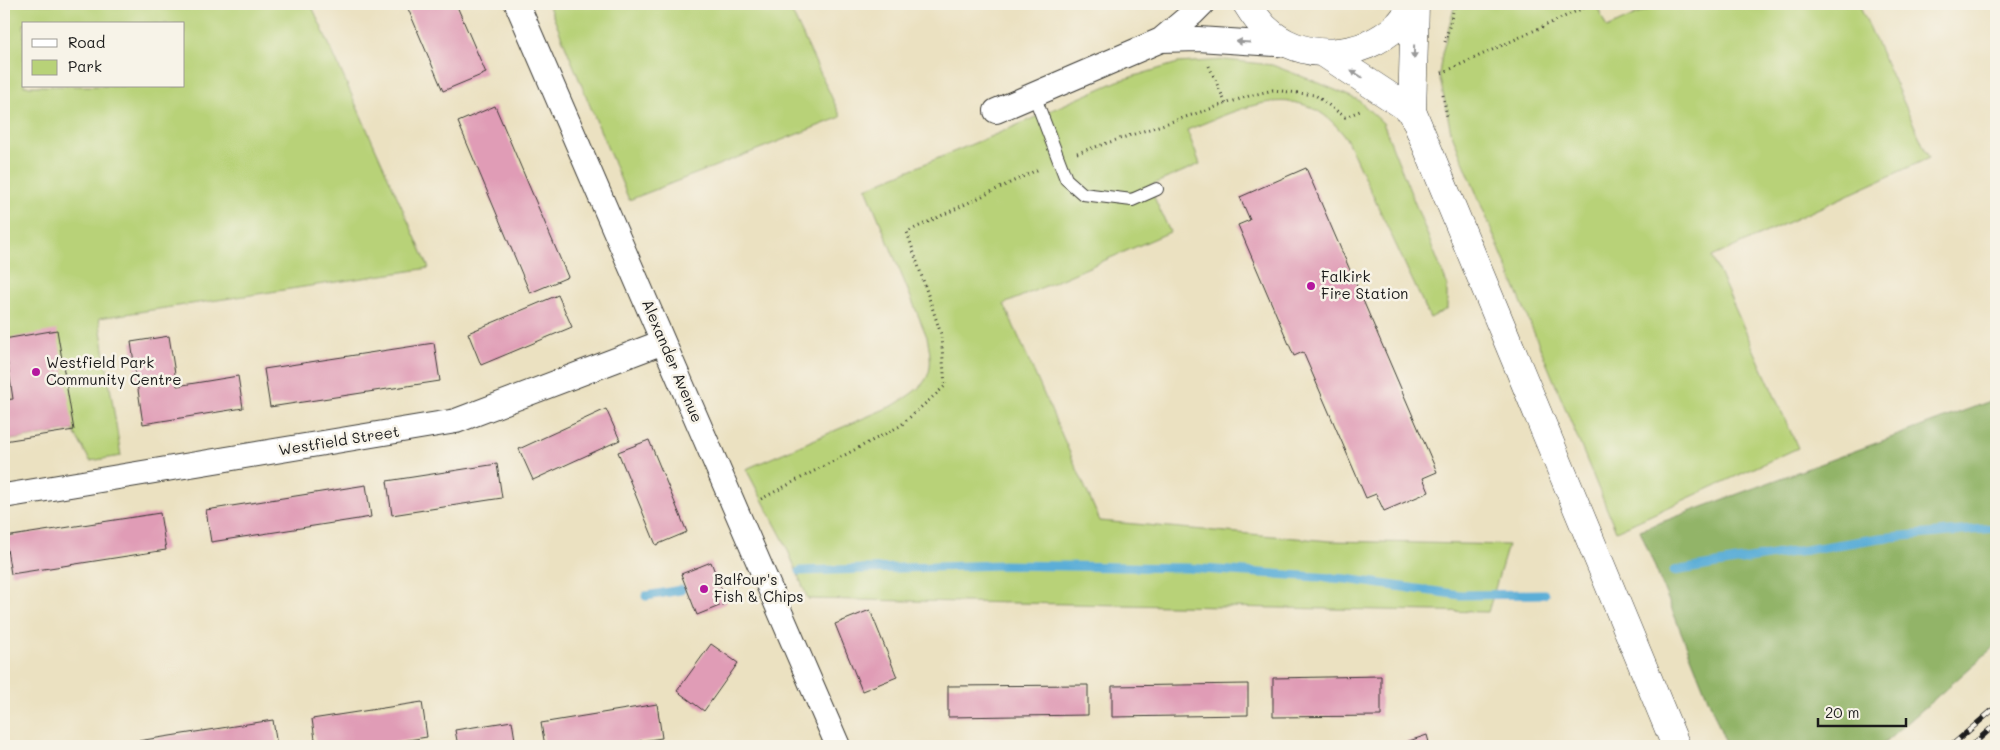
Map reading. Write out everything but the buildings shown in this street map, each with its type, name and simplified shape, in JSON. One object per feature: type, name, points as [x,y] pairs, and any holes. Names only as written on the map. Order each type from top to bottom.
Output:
[{"type":"main road","points":[[1246,4],[1266,28],[1292,45],[1324,53],[1351,51],[1377,41],[1399,25],[1414,4]]},
{"type":"main road","points":[[1414,4],[1412,111],[1676,746]]},
{"type":"main road","points":[[1324,53],[1412,111]]},
{"type":"street","name":"Alexander Avenue","points":[[517,4],[838,746]]},
{"type":"street","points":[[996,111],[1161,40],[1202,4]]},
{"type":"street","points":[[1161,40],[1198,39],[1292,45]]},
{"type":"street","name":"Westfield Street","points":[[4,496],[456,421],[664,342]]},
{"type":"lane","points":[[1034,95],[1066,179],[1083,194],[1132,200],[1156,189]]},
{"type":"path","points":[[1444,46],[1455,4]]},
{"type":"path","points":[[1440,68],[1439,74],[1592,4]]},
{"type":"path","points":[[737,512],[900,426],[945,386],[941,334],[907,232],[1058,159],[1226,104]]},
{"type":"green space","points":[[4,4],[311,4],[429,268],[99,318],[121,456],[90,461],[73,430],[4,441]]},
{"type":"green space","points":[[548,4],[788,4],[841,117],[629,200]]},
{"type":"green space","points":[[1455,4],[1596,4],[1607,28],[1660,4],[1859,4],[1929,158],[1712,257],[1798,448],[1616,531],[1451,132],[1439,74],[1442,54]]},
{"type":"green space","points":[[1226,60],[1272,65],[1319,83],[1358,100],[1383,123],[1447,284],[1447,309],[1430,318],[1346,138],[1329,119],[1310,107],[1291,102],[1271,102],[1250,106],[1187,130],[1200,164],[1149,186],[1170,232],[1004,304],[1100,521],[1330,541],[1508,545],[1488,612],[808,599],[784,541],[746,469],[894,405],[921,385],[929,371],[930,351],[927,337],[866,188],[1118,81],[1178,63]]},
{"type":"green space","points":[[1996,399],[1996,645],[1881,746],[1727,746],[1640,530]]},
{"type":"waterway","points":[[1674,571],[1880,538],[1996,528]]},
{"type":"waterway","points":[[800,571],[1002,565],[1188,568],[1346,579],[1460,595],[1544,594]]},
{"type":"waterway","points":[[646,596],[681,590]]},
{"type":"railway","points":[[1951,746],[1996,707]]},
{"type":"railway","points":[[1971,746],[1996,724]]},
{"type":"place","name":"Falkirk Fire Station","points":[[1311,286]]},
{"type":"place","name":"Westfield Park Community Centre","points":[[36,372]]},
{"type":"place","name":"Balfour's Fish & Chips","points":[[704,589]]}]
